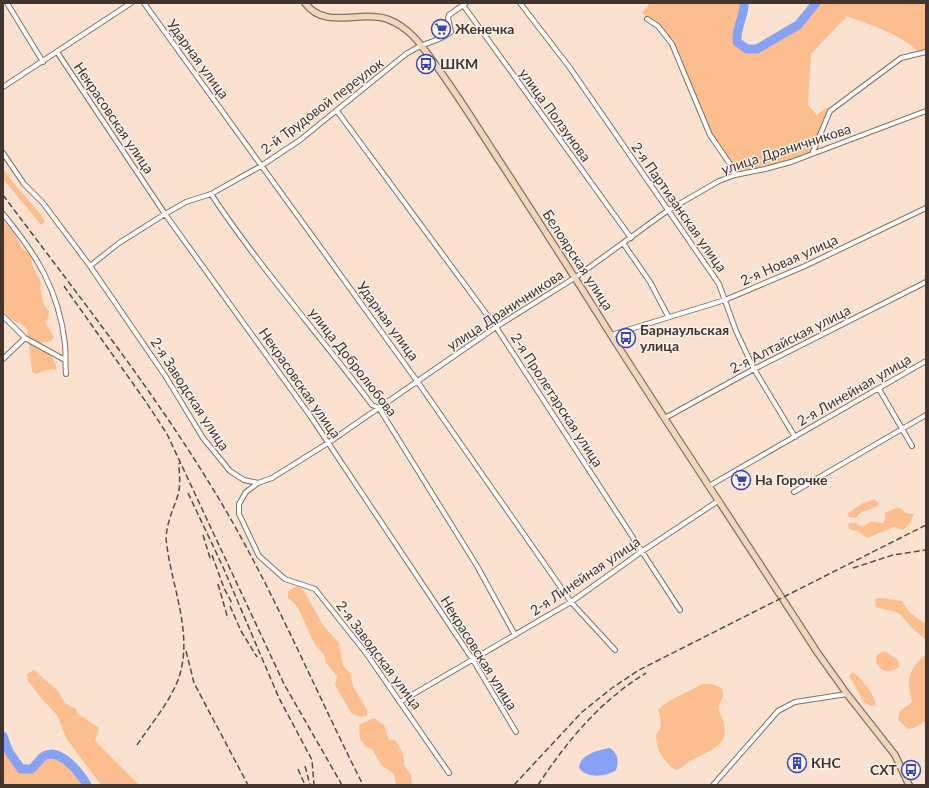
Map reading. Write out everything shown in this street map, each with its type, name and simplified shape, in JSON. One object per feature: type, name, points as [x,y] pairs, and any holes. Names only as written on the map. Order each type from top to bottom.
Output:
[{"type":"street","points":[[7,3],[43,62]]},
{"type":"street","points":[[3,88],[130,3]]},
{"type":"street","name":"Ударная улица","points":[[144,3],[417,381],[571,602],[615,650]]},
{"type":"street","name":"Белоярская улица","points":[[305,3],[311,11],[328,18],[378,17],[391,20],[421,45],[460,100],[576,277],[718,501],[744,536],[783,599],[847,694],[895,755],[909,785]]},
{"type":"street","name":"2-я Партизанская улица","points":[[520,3],[570,68],[719,284],[736,331],[754,369],[795,437]]},
{"type":"street","name":"2-й Трудовой переулок","points":[[90,266],[119,243],[165,214],[186,202],[211,194],[262,166],[300,140],[406,54],[421,45],[439,40],[451,32],[448,18],[449,15],[464,4]]},
{"type":"street","name":"улица Ползунова","points":[[464,4],[631,238]]},
{"type":"street","points":[[647,19],[658,26],[672,44],[710,135],[732,167],[735,175]]},
{"type":"street","name":"Некрасовская улица","points":[[57,52],[165,214],[253,335],[328,443],[473,660],[516,732]]},
{"type":"street","points":[[812,154],[834,108],[901,58],[926,52]]},
{"type":"street","name":"2-я Пролетарская улица","points":[[337,111],[496,327],[680,610]]},
{"type":"street","name":"улица Драничникова","points":[[258,483],[272,478],[328,443],[496,327],[576,277],[631,238],[667,210],[719,181],[735,175],[771,168],[926,111]]},
{"type":"street","name":"2-я Заводская улица","points":[[3,153],[24,184],[43,203],[90,266],[166,377],[208,444],[230,471],[244,480],[258,483]]},
{"type":"street","name":"улица Добролюбова","points":[[211,194],[254,255],[372,405],[379,408],[477,566],[515,635]]},
{"type":"street","name":"2-я Новая улица","points":[[611,334],[725,300],[805,266],[926,208]]},
{"type":"street","points":[[3,214],[30,247],[52,290],[63,328],[66,374]]},
{"type":"street","points":[[623,243],[650,282],[668,316]]},
{"type":"street","name":"2-я Алтайская улица","points":[[665,418],[754,369],[926,282]]},
{"type":"street","points":[[3,316],[25,338],[65,360]]},
{"type":"street","points":[[3,359],[25,338]]},
{"type":"street","name":"2-я Линейная улица","points":[[709,486],[926,361]]},
{"type":"street","points":[[879,389],[912,446]]},
{"type":"street","points":[[794,492],[926,415]]},
{"type":"street","name":"2-я Заводская улица","points":[[258,483],[246,492],[239,504],[239,514],[259,556],[285,579],[315,589],[366,654],[449,773]]},
{"type":"street","name":"2-я Линейная улица","points":[[400,702],[571,602],[641,552],[718,501]]},
{"type":"street","points":[[713,785],[778,711],[795,702],[847,694]]},
{"type":"shaded area","points":[[650,3],[744,3],[737,42],[747,49],[757,49],[798,25],[816,3],[926,3],[926,52],[919,53],[903,40],[894,35],[847,16],[811,54],[808,105],[817,115],[826,108],[830,111],[812,154],[735,175],[732,167],[715,144],[672,44],[658,26],[642,13]]},
{"type":"shaded area","points":[[3,168],[43,218],[45,222],[41,225],[3,179]]},
{"type":"shaded area","points":[[3,220],[14,233],[22,248],[30,255],[33,267],[41,282],[40,287],[43,303],[49,312],[48,318],[45,322],[54,337],[51,341],[41,343],[55,362],[56,370],[51,369],[36,374],[32,371],[27,329],[9,318],[3,309]]},
{"type":"shaded area","points":[[874,499],[879,503],[878,506],[860,513],[856,518],[849,517],[847,514],[861,504]]},
{"type":"shaded area","points":[[898,507],[907,513],[914,514],[910,523],[903,530],[894,527],[867,538],[859,532],[849,529],[849,523],[855,523],[862,527],[872,522],[883,523],[885,520],[885,513]]},
{"type":"shaded area","points":[[294,587],[299,587],[304,591],[323,625],[339,643],[343,666],[351,674],[353,686],[367,710],[367,716],[361,717],[352,714],[335,685],[337,676],[326,663],[324,655],[314,643],[299,610],[288,598],[288,592]]},
{"type":"shaded area","points":[[882,598],[902,601],[910,613],[926,624],[926,640],[913,629],[899,613],[876,607],[875,599]]},
{"type":"shaded area","points":[[885,651],[898,660],[899,667],[892,671],[886,671],[878,666],[876,662],[877,655]]},
{"type":"shaded area","points":[[926,654],[926,721],[914,728],[908,729],[898,720],[900,711],[912,702],[909,687],[910,675],[915,665]]},
{"type":"shaded area","points":[[34,670],[58,691],[65,703],[76,709],[77,713],[99,728],[95,741],[139,785],[101,785],[66,738],[57,715],[28,681],[27,674]]},
{"type":"shaded area","points":[[852,672],[856,674],[867,687],[873,696],[876,705],[871,706],[864,702],[849,676]]},
{"type":"shaded area","points":[[702,684],[712,684],[722,688],[723,696],[718,708],[725,729],[724,736],[722,742],[717,747],[676,770],[664,760],[657,746],[656,735],[660,729],[661,723],[658,710],[674,698]]},
{"type":"shaded area","points":[[374,718],[384,725],[389,740],[395,740],[401,749],[404,758],[404,765],[411,775],[412,785],[396,785],[394,774],[381,765],[373,750],[365,746],[360,739],[359,725]]},
{"type":"shaded area","points":[[3,736],[9,752],[21,769],[31,769],[44,756],[50,754],[56,755],[63,758],[75,768],[87,785],[3,785]]},
{"type":"water","points":[[610,748],[615,753],[617,758],[616,770],[608,774],[596,776],[586,774],[579,767],[583,759],[591,753]]},
{"type":"waterway","points":[[744,3],[737,42],[747,49],[757,49],[798,25],[816,3]]},
{"type":"waterway","points":[[3,736],[9,752],[21,769],[31,769],[44,756],[50,754],[56,755],[63,758],[75,768],[87,785]]},
{"type":"railway","points":[[3,195],[94,315],[152,396],[207,480],[251,555],[284,620],[363,785]]},
{"type":"railway","points":[[64,286],[167,434],[284,684],[342,785]]},
{"type":"railway","points":[[137,745],[170,697],[178,680],[183,663],[183,627],[168,555],[166,538],[169,521],[179,491],[179,463]]},
{"type":"railway","points":[[188,493],[223,567],[279,698],[312,760],[314,785]]},
{"type":"railway","points":[[514,785],[582,712],[612,688],[639,670],[926,525]]},
{"type":"railway","points":[[203,535],[211,561]]},
{"type":"railway","points":[[853,568],[893,555],[926,550]]},
{"type":"railway","points":[[212,555],[224,588],[233,605]]},
{"type":"railway","points":[[218,584],[228,619]]},
{"type":"railway","points":[[230,606],[241,631],[257,657]]},
{"type":"railway","points":[[186,651],[194,683],[248,785]]},
{"type":"railway","points":[[538,785],[573,738],[599,709],[629,684],[646,673]]},
{"type":"railway","points":[[305,766],[310,785]]},
{"type":"railway","points":[[298,769],[305,785]]},
{"type":"place","name":"Женечка","points":[[441,29]]},
{"type":"place","name":"ШКМ","points":[[426,64]]},
{"type":"place","name":"Барнаульская улица","points":[[626,338]]},
{"type":"place","name":"На Горочке","points":[[741,480]]},
{"type":"place","name":"КНС","points":[[797,763]]},
{"type":"place","name":"СХТ","points":[[911,770]]}]
